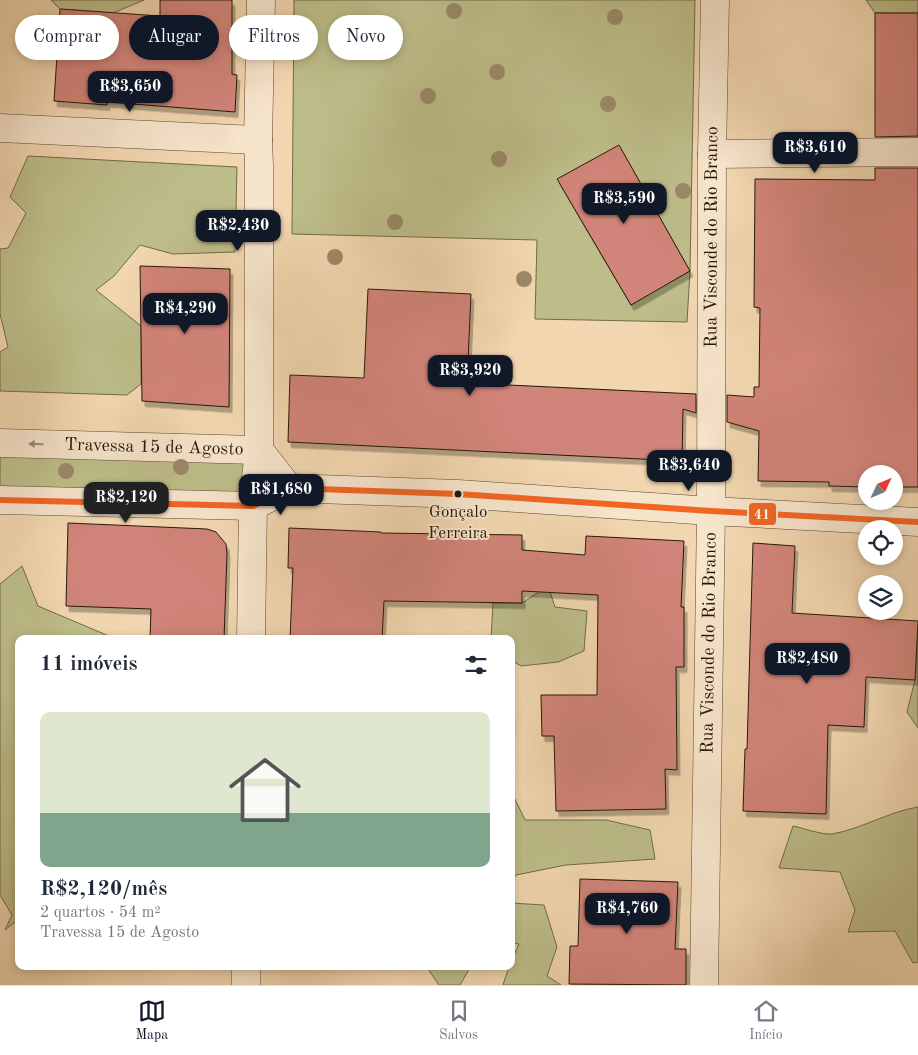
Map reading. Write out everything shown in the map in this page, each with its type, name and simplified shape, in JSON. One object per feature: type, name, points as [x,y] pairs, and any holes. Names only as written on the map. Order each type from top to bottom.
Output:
[{"type":"street","points":[[251,635],[253,506],[259,450],[258,140],[261,0]]},
{"type":"street","name":"Rua Visconde do Rio Branco","points":[[704,985],[711,511],[712,154],[715,0]]},
{"type":"street","points":[[0,128],[258,140]]},
{"type":"street","points":[[712,154],[918,152]]},
{"type":"street","name":"Travessa 15 de Agosto","points":[[0,443],[259,450],[289,488]]},
{"type":"street","points":[[0,500],[253,506],[289,488],[458,494],[711,511],[918,522]]},
{"type":"street","points":[[246,970],[246,985]]},
{"type":"green space","points":[[51,0],[144,0],[113,13],[60,9]]},
{"type":"green space","points":[[294,0],[695,0],[690,271],[687,322],[535,319],[537,240],[292,234],[293,60],[318,60],[318,15],[294,15]]},
{"type":"green space","points":[[866,0],[918,0],[918,13],[875,13]]},
{"type":"green space","points":[[28,156],[237,167],[235,252],[173,254],[140,245],[114,276],[96,290],[141,326],[141,384],[127,395],[0,391],[0,352],[8,347],[0,314],[0,249],[8,248],[26,213],[10,197]]},
{"type":"green space","points":[[0,443],[259,450],[253,506],[0,500]]},
{"type":"green space","points":[[22,566],[38,606],[107,635],[15,635],[15,922],[5,930],[12,915],[0,895],[0,584]]},
{"type":"green space","points":[[548,586],[555,607],[587,611],[584,651],[558,662],[521,666],[515,662],[515,635],[491,635],[493,603],[522,603]]},
{"type":"green space","points":[[918,629],[918,728],[907,712],[915,680]]},
{"type":"green space","points":[[515,799],[525,820],[606,820],[650,830],[655,859],[566,865],[515,877]]},
{"type":"green space","points":[[918,807],[918,962],[913,963],[895,931],[848,932],[855,910],[840,872],[779,868],[793,826],[832,834]]},
{"type":"green space","points":[[515,903],[544,905],[557,947],[547,976],[561,985],[503,985],[508,970],[515,970],[515,953],[519,944],[515,944]]},
{"type":"green space","points":[[429,970],[469,970],[460,985],[439,985]]},
{"type":"building","points":[[160,0],[232,0],[232,15],[229,15],[229,60],[232,60],[232,74],[237,75],[235,112],[107,102],[107,105],[54,101],[57,60],[119,60],[119,15],[60,15],[60,9],[146,15],[129,15],[129,60],[219,60],[219,15],[160,15]]},
{"type":"building","points":[[875,13],[918,13],[918,136],[875,137]]},
{"type":"building","points":[[619,145],[690,271],[631,305],[557,179]]},
{"type":"building","points":[[875,168],[918,168],[918,487],[903,487],[903,465],[858,465],[858,487],[829,486],[829,482],[758,481],[759,431],[727,422],[727,395],[754,397],[754,387],[759,387],[760,308],[754,307],[755,179],[875,180]]},
{"type":"building","points":[[140,266],[230,269],[229,407],[142,401]]},
{"type":"building","points":[[368,289],[471,294],[467,383],[696,394],[696,413],[683,409],[682,461],[288,442],[290,375],[364,378]]},
{"type":"building","points":[[68,523],[207,529],[216,532],[226,544],[224,635],[150,635],[151,609],[66,606]]},
{"type":"building","points":[[289,528],[381,533],[522,535],[522,550],[585,555],[586,536],[684,541],[681,607],[684,607],[684,667],[676,667],[677,770],[665,769],[666,809],[556,811],[554,736],[542,736],[541,695],[597,695],[598,595],[522,591],[522,603],[384,601],[382,635],[290,635],[293,568],[288,568]]},
{"type":"building","points":[[753,543],[795,546],[792,613],[858,617],[858,620],[918,621],[915,680],[866,677],[864,727],[828,725],[826,814],[743,811],[745,749],[747,749]]},
{"type":"building","points":[[580,879],[678,882],[675,949],[686,949],[686,985],[569,984],[570,946],[578,946]]},
{"type":"transit line","name":"41","points":[[0,500],[253,506],[289,488],[458,494],[711,511],[918,522]]},
{"type":"place","name":"Gonçalo Ferreira","points":[[458,494]]}]
